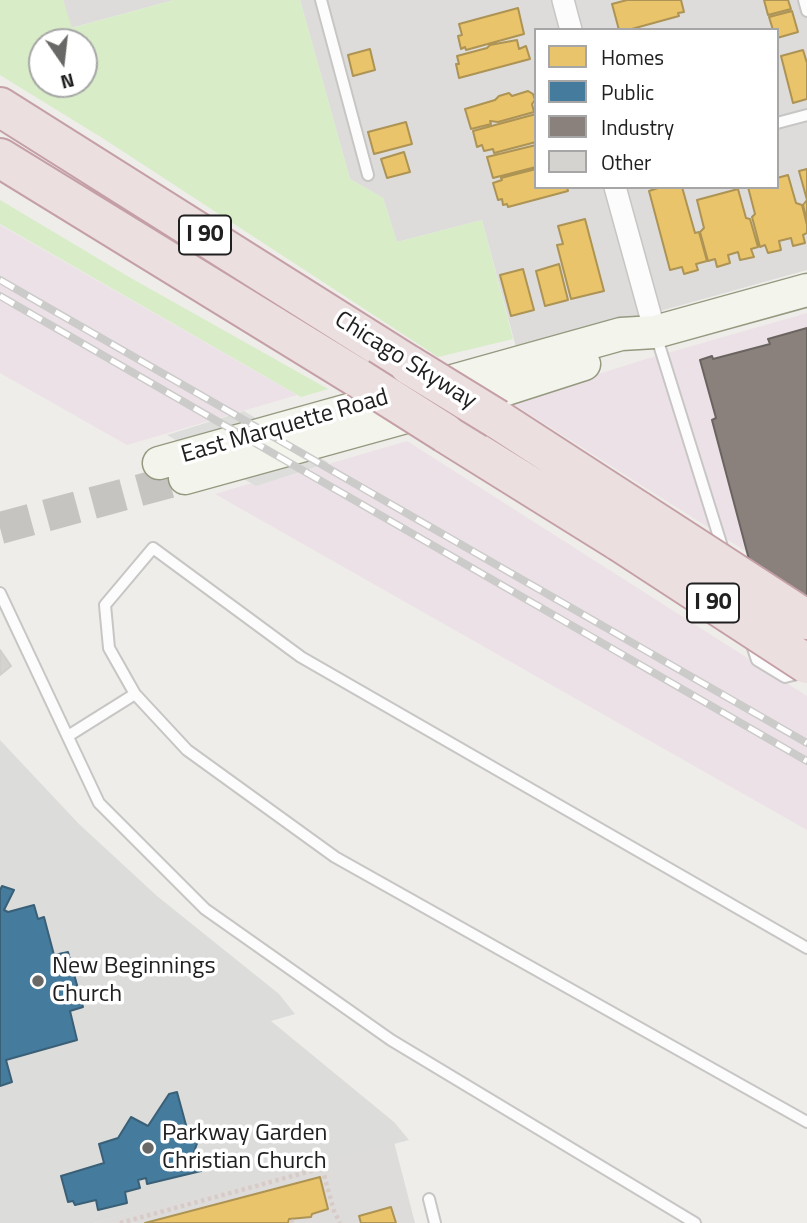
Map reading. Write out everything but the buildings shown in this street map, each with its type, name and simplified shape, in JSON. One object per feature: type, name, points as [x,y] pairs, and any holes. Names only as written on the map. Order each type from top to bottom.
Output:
[{"type":"highway","name":"Chicago Skyway","points":[[0,107],[497,419],[629,527],[807,663]]},
{"type":"highway","name":"Chicago Skyway","points":[[0,158],[445,433],[807,620]]},
{"type":"street","points":[[563,0],[570,28]]},
{"type":"street","points":[[616,189],[655,332]]},
{"type":"street","name":"East Marquette Road","points":[[172,470],[621,334],[655,332],[807,290]]},
{"type":"lane","points":[[321,0],[368,175]]},
{"type":"lane","points":[[804,0],[807,10]]},
{"type":"lane","points":[[779,122],[807,115]]},
{"type":"lane","points":[[655,332],[733,583]]},
{"type":"lane","points":[[807,948],[301,657],[153,548],[106,605],[109,648],[135,694],[187,750],[335,857],[807,1122]]},
{"type":"lane","points":[[0,593],[99,803],[205,909],[391,1040],[695,1223]]},
{"type":"lane","points":[[741,608],[757,660],[785,677],[807,671]]},
{"type":"lane","points":[[68,736],[135,694]]},
{"type":"lane","points":[[429,1199],[435,1223]]},
{"type":"path","points":[[120,1223],[322,1168],[340,1223]]},
{"type":"shaded area","points":[[63,0],[174,0],[71,28]]},
{"type":"shaded area","points":[[300,0],[807,0],[807,270],[517,351],[482,220],[397,242],[383,198],[350,179]]},
{"type":"shaded area","points":[[0,225],[297,395],[127,445],[0,373]]},
{"type":"shaded area","points":[[807,313],[807,590],[510,402],[643,360]]},
{"type":"shaded area","points":[[407,441],[807,696],[807,830],[215,494],[252,483],[257,485]]},
{"type":"shaded area","points":[[0,740],[79,824],[157,896],[279,994],[295,1014],[271,1021],[394,1122],[409,1140],[94,1223],[0,1223]]},
{"type":"shaded area","points":[[394,1142],[415,1223],[94,1223]]},
{"type":"green space","points":[[0,0],[63,0],[72,28],[28,28],[28,92],[0,75]]},
{"type":"green space","points":[[174,0],[300,0],[350,179],[383,198],[397,242],[482,220],[513,339],[438,357],[37,98],[98,98],[98,28],[72,28]]},
{"type":"green space","points":[[0,200],[129,277],[328,389],[301,397],[0,224]]},
{"type":"pier","points":[[244,411],[329,463],[256,486],[167,435]]},
{"type":"tunnel","points":[[0,528],[185,478]]},
{"type":"railway","points":[[0,280],[807,743]]},
{"type":"railway","points":[[0,296],[807,761]]},
{"type":"place","name":"New Beginnings Church","points":[[38,981]]},
{"type":"place","name":"Parkway Garden Christian Church","points":[[148,1148]]}]
